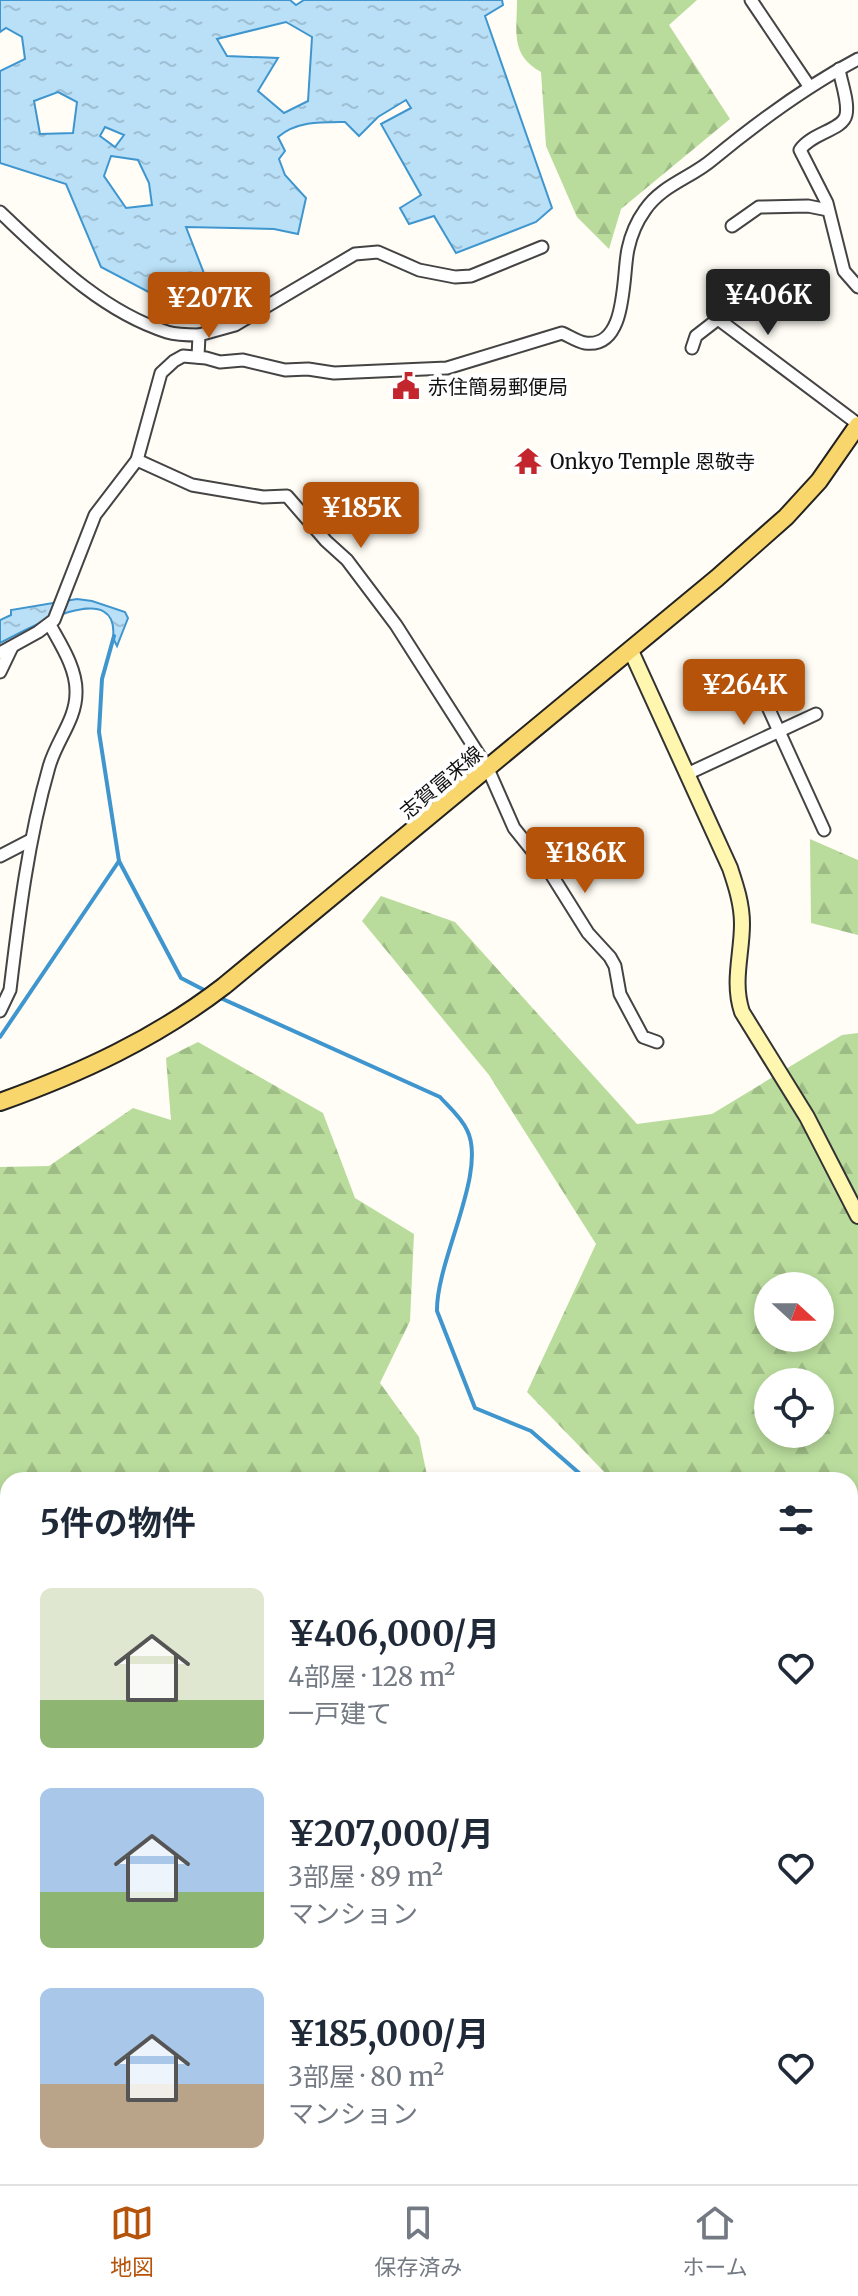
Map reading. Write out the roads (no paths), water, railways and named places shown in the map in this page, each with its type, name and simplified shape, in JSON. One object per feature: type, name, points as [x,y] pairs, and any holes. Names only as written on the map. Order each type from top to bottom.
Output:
[{"type":"main road","name":"志賀富来線","points":[[0,1102],[69,1078],[113,1057],[167,1027],[224,986],[652,634],[786,517],[819,481],[858,424]]},
{"type":"street","points":[[751,0],[809,86]]},
{"type":"street","points":[[0,653],[52,622],[95,515],[137,460],[161,373],[183,356],[220,362],[243,360],[285,370],[370,372],[447,368],[562,333],[585,343],[603,339],[613,330],[620,316],[628,246],[646,208],[669,186],[712,161],[729,144],[809,86],[858,59]]},
{"type":"street","points":[[839,69],[847,113],[842,124],[807,140],[800,150],[828,210],[844,271],[858,287]]},
{"type":"street","points":[[732,226],[759,207],[808,206],[828,210]]},
{"type":"street","points":[[0,212],[50,259],[118,311],[170,333],[199,335],[235,325],[355,254],[378,252],[419,270],[455,277],[471,276],[542,247]]},
{"type":"street","points":[[692,348],[696,336],[718,319],[858,424]]},
{"type":"street","points":[[198,357],[199,335]]},
{"type":"street","points":[[137,460],[192,485],[263,497],[287,496],[347,560],[396,625],[488,769],[514,828],[551,874],[588,933],[610,957],[615,966],[620,994],[643,1037],[657,1042]]},
{"type":"street","points":[[0,1011],[10,990],[29,841],[49,765],[75,711],[77,689],[52,622]]},
{"type":"street","points":[[0,672],[13,646]]},
{"type":"street","points":[[631,651],[730,868],[741,901],[737,998],[742,1012],[807,1117],[858,1216]]},
{"type":"street","points":[[767,705],[824,830]]},
{"type":"street","points":[[687,774],[816,714]]},
{"type":"street","points":[[0,856],[29,841]]},
{"type":"water","points":[[0,0],[290,0],[296,5],[304,0],[502,0],[503,5],[485,16],[552,208],[536,222],[456,253],[434,216],[409,224],[400,208],[421,195],[381,124],[411,108],[406,100],[378,117],[359,136],[345,122],[327,122],[301,125],[278,137],[285,151],[279,159],[285,175],[306,198],[298,234],[274,229],[186,227],[212,294],[158,297],[101,267],[66,184],[0,163],[0,71],[25,59],[22,37],[6,28],[0,32]],"holes":[[[286,22],[312,37],[308,101],[284,113],[258,91],[278,58],[227,56],[217,39]],[[58,92],[77,102],[73,133],[40,134],[34,101]],[[105,127],[124,135],[115,147],[100,136]],[[111,156],[138,160],[149,183],[152,205],[126,208],[104,176]]]},
{"type":"water","points":[[77,599],[125,612],[128,618],[117,646],[111,620],[102,611],[87,609],[68,612],[0,643],[0,620],[11,615],[11,610]]},
{"type":"waterway","points":[[114,636],[102,679],[99,732],[119,861],[181,978],[208,992]]},
{"type":"waterway","points":[[0,1037],[119,861]]},
{"type":"waterway","points":[[216,996],[440,1097],[462,1121],[472,1147],[471,1169],[444,1267],[437,1311],[475,1408],[531,1431],[578,1472]]},
{"type":"place","name":"赤住簡易郵便局","points":[[406,386]]},
{"type":"place","name":"Onkyo Temple 恩敬寺","points":[[528,461]]}]
